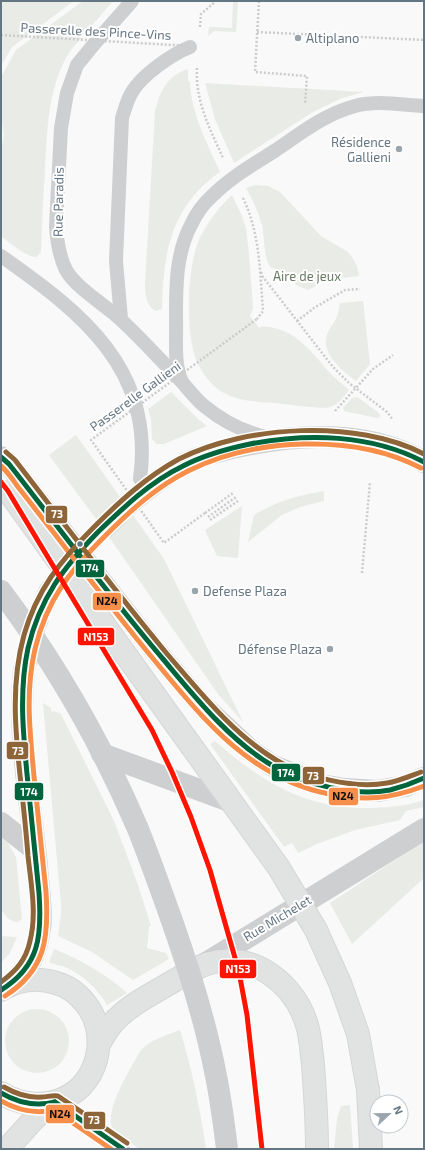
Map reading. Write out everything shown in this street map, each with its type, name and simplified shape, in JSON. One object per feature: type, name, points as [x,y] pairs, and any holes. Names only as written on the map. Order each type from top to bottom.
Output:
[{"type":"main road","points":[[5,486],[280,868],[316,930],[340,983],[358,1034],[368,1090],[371,1149]]},
{"type":"main road","points":[[201,966],[221,961],[252,964],[271,974],[293,997],[307,1025],[311,1047],[315,1084],[317,1149]]},
{"type":"main road","name":"Rue Michelet","points":[[99,1044],[113,1023],[124,1014],[141,1001],[201,966]]},
{"type":"main road","points":[[5,988],[22,981],[37,979],[49,981],[70,989],[82,998],[96,1021],[99,1044],[96,1063],[88,1078],[79,1088],[55,1102],[35,1118],[8,1149]]},
{"type":"main road","points":[[1,1094],[26,1104],[45,1104],[55,1102]]},
{"type":"street","points":[[130,503],[171,471],[192,461],[222,450],[277,439],[311,437],[378,443],[400,450],[424,462]]},
{"type":"street","points":[[1,457],[9,464],[154,649],[202,705],[245,746],[273,766],[321,785],[345,789],[378,791],[405,786],[424,778]]},
{"type":"street","points":[[1,591],[45,653],[102,754],[138,829],[188,968],[205,1027],[216,1077],[227,1149]]},
{"type":"street","points":[[5,988],[28,966],[34,954],[41,926],[35,850],[22,732],[22,687],[24,670]]},
{"type":"street","points":[[102,754],[232,802]]},
{"type":"street","points":[[1,823],[35,850]]},
{"type":"street","name":"Rue Michelet","points":[[201,966],[424,829]]},
{"type":"lane","name":"Rue Paradis","points":[[132,1],[77,65],[67,93],[61,128],[56,226],[60,256],[72,279],[121,319],[201,403],[221,418],[250,432],[277,439]]},
{"type":"lane","points":[[121,319],[116,261],[122,118],[126,104],[137,86],[160,64],[190,46]]},
{"type":"lane","points":[[184,384],[177,365],[176,292],[180,253],[190,225],[202,206],[212,195],[233,178],[319,121],[339,111],[367,104],[424,106]]},
{"type":"lane","points":[[1,256],[44,286],[72,310],[102,342],[120,368],[131,389],[140,419],[143,458],[140,479]]},
{"type":"lane","points":[[55,1102],[123,1149]]},
{"type":"path","points":[[199,33],[201,14],[216,1]]},
{"type":"path","points":[[259,1],[255,72],[307,76],[305,101]]},
{"type":"path","points":[[257,32],[424,40]]},
{"type":"path","name":"Passerelle des Pince-Vins","points":[[1,35],[190,46]]},
{"type":"path","points":[[197,62],[196,86],[203,113],[224,161],[252,218],[259,267],[263,277],[333,367],[356,388],[387,412],[395,423]]},
{"type":"path","name":"Passerelle Gallieni","points":[[233,493],[164,544],[91,440],[257,320],[263,311],[259,267]]},
{"type":"path","points":[[297,321],[314,308],[344,290],[360,289]]},
{"type":"path","points":[[333,413],[374,369],[393,355]]},
{"type":"path","points":[[362,573],[370,482]]},
{"type":"path","points":[[208,517],[236,497]]},
{"type":"path","points":[[210,520],[238,501]]},
{"type":"green space","points":[[1,1],[74,1],[12,47],[1,66]]},
{"type":"green space","points":[[83,1],[113,1],[70,51],[57,79],[48,124],[41,252],[38,256],[32,257],[18,249],[1,236],[1,150],[4,136],[1,117],[1,77],[16,50]]},
{"type":"green space","points":[[233,1],[238,1],[236,32],[214,31],[208,36],[209,27],[232,28]]},
{"type":"green space","points":[[188,69],[188,81],[190,82],[193,105],[205,139],[220,172],[203,185],[190,200],[180,216],[173,232],[168,250],[162,309],[156,311],[148,303],[145,283],[155,111],[159,97],[166,85],[175,75]]},
{"type":"green space","points":[[205,83],[364,92],[342,98],[313,112],[234,163],[215,119]]},
{"type":"green space","name":"Aire de jeux","points":[[255,185],[268,186],[280,192],[321,236],[348,252],[357,266],[359,276],[332,279],[327,273],[318,285],[308,290],[298,286],[277,269],[271,268],[268,264],[265,253],[262,225],[246,188]]},
{"type":"green space","points":[[232,195],[246,228],[253,309],[250,316],[259,328],[265,326],[284,331],[292,335],[307,347],[333,376],[349,390],[335,405],[328,408],[323,408],[255,401],[234,397],[222,392],[214,386],[204,375],[197,362],[193,350],[189,319],[190,285],[194,254],[201,235],[217,211]]},
{"type":"green space","points":[[363,301],[370,364],[356,381],[334,362],[327,349],[326,342],[328,331],[337,317],[340,303]]},
{"type":"green space","points":[[171,392],[207,426],[164,444],[157,444],[152,439],[151,419],[148,409]]},
{"type":"green space","points":[[357,397],[379,413],[380,417],[377,418],[344,411],[343,408],[352,398]]},
{"type":"green space","points":[[76,435],[164,559],[243,722],[218,694],[105,531],[49,455]]},
{"type":"green space","points":[[324,491],[324,501],[300,507],[282,515],[248,542],[254,515],[270,506],[305,495]]},
{"type":"green space","points":[[242,506],[238,558],[217,556],[205,530]]},
{"type":"green space","points":[[43,703],[50,707],[52,712],[54,711],[61,714],[114,821],[138,885],[151,926],[149,926],[147,948],[166,953],[169,959],[133,980],[92,952],[58,936],[61,905]]},
{"type":"green space","points":[[215,741],[233,756],[269,781],[287,791],[307,799],[349,807],[373,808],[399,806],[424,800],[424,807],[406,811],[400,820],[355,830],[317,844],[298,853],[292,843],[284,847],[210,744]]},
{"type":"green space","points":[[1,836],[8,843],[16,857],[22,919],[18,922],[10,920],[1,910]]},
{"type":"green space","points":[[424,841],[424,878],[352,944],[330,903]]},
{"type":"green space","points":[[1,936],[17,937],[10,953],[1,963]]},
{"type":"green space","points":[[54,949],[93,968],[127,993],[107,1005],[99,993],[84,978],[72,970],[49,962]]},
{"type":"green space","points":[[37,1009],[49,1011],[60,1018],[67,1029],[69,1041],[67,1053],[60,1064],[49,1071],[37,1073],[25,1071],[14,1064],[7,1053],[5,1041],[7,1029],[14,1018],[25,1011]]},
{"type":"green space","points":[[180,1030],[195,1089],[206,1149],[139,1149],[112,1128],[111,1119],[115,1100],[139,1053],[147,1045],[157,1039]]},
{"type":"green space","points":[[350,1105],[353,1149],[334,1149],[337,1119],[341,1106]]},
{"type":"tunnel","points":[[24,670],[35,626],[49,592],[68,565],[82,549],[130,503]]},
{"type":"transit line","name":"73","points":[[1,982],[16,969],[26,954],[30,941],[33,920],[32,888],[17,740],[15,705],[17,670],[24,635],[29,619],[43,590],[60,564],[93,528],[133,490],[179,459],[206,448],[236,439],[268,433],[335,431],[367,435],[397,443],[424,454]]},
{"type":"transit line","name":"174","points":[[1,990],[14,981],[24,971],[31,960],[39,936],[39,893],[23,727],[23,680],[25,664],[33,630],[39,614],[54,585],[74,558],[98,532],[148,487],[183,466],[224,450],[272,440],[316,437],[338,438],[382,446],[404,453],[424,462]]},
{"type":"transit line","name":"N24","points":[[5,996],[19,986],[37,964],[42,951],[47,924],[46,892],[29,712],[32,665],[40,631],[46,615],[61,587],[81,561],[124,518],[165,484],[188,471],[214,460],[243,452],[273,446],[304,444],[335,445],[366,449],[394,457],[421,468]]},
{"type":"transit line","name":"73","points":[[6,452],[15,460],[109,582],[168,655],[218,712],[260,750],[276,760],[301,772],[345,783],[387,783],[421,772]]},
{"type":"transit line","name":"174","points":[[1,457],[9,464],[143,635],[214,717],[242,744],[273,766],[285,772],[314,783],[345,790],[361,792],[390,790],[424,778]]},
{"type":"transit line","name":"N24","points":[[1,466],[173,683],[211,725],[231,744],[252,760],[275,775],[301,786],[329,794],[354,798],[377,798],[400,794],[424,786]]},
{"type":"transit line","name":"N153","points":[[1,482],[8,491],[152,730],[191,817],[210,870],[239,972],[247,1015],[262,1149]]},
{"type":"transit line","name":"73","points":[[4,1087],[18,1094],[27,1096],[58,1096],[127,1143]]},
{"type":"transit line","name":"174","points":[[1,1093],[20,1102],[34,1104],[55,1102]]},
{"type":"transit line","name":"N24","points":[[1,1101],[14,1107],[27,1110],[40,1112],[54,1110],[111,1149]]},
{"type":"transit line","name":"174","points":[[55,1102],[123,1149]]},
{"type":"place","name":"Altiplano","points":[[298,38]]},
{"type":"place","name":"Résidence Gallieni","points":[[399,149]]},
{"type":"place","name":"Defense Plaza","points":[[195,591]]},
{"type":"place","name":"Défense Plaza","points":[[330,649]]}]
